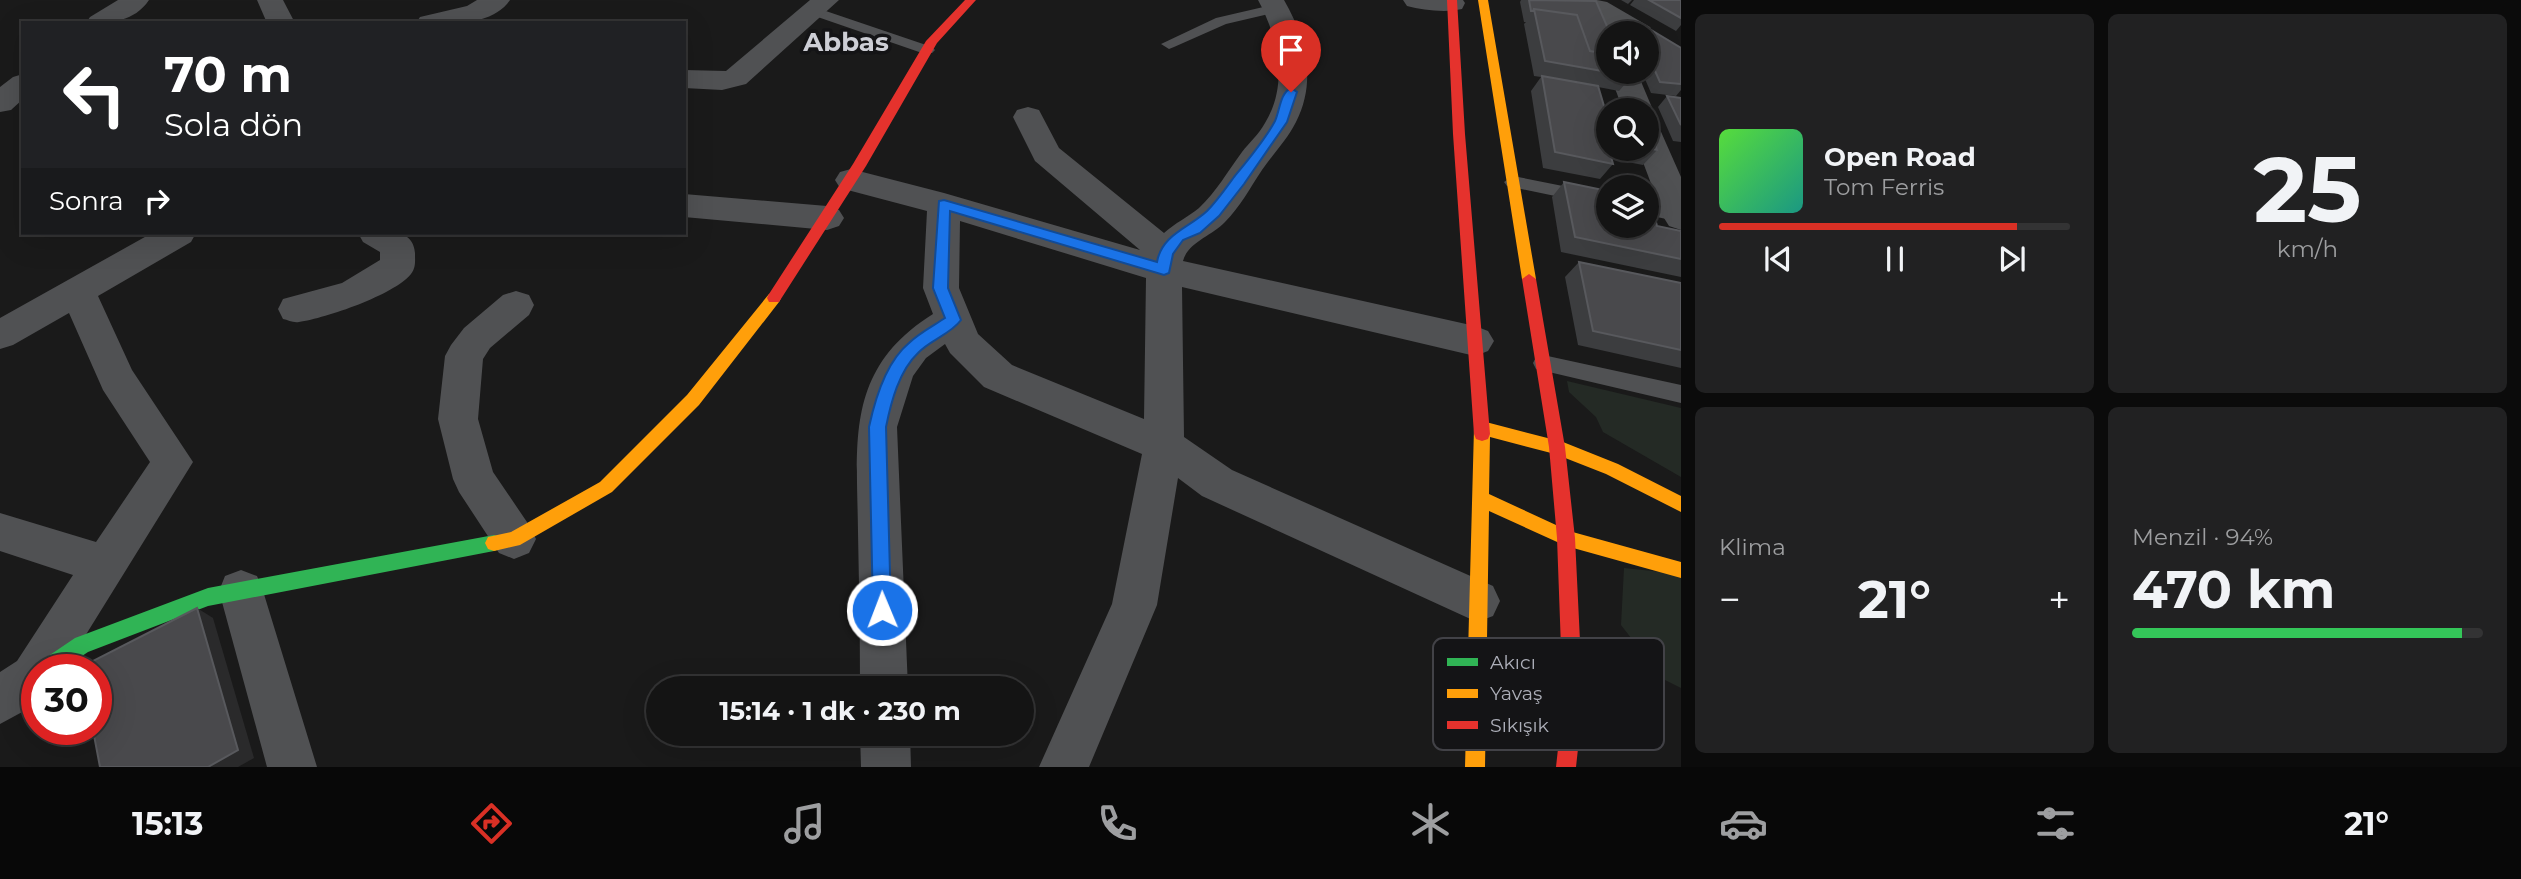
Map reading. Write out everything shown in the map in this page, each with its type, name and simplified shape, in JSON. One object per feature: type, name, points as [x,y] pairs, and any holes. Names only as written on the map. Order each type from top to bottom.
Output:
[{"type":"main road","points":[[68,654],[82,645],[208,597],[514,539],[606,487],[693,400],[786,282],[851,180],[927,50],[971,0]]},
{"type":"main road","points":[[1483,0],[1557,447],[1566,538],[1570,638]]},
{"type":"main road","points":[[1452,2],[1459,134],[1482,428],[1477,638]]},
{"type":"main road","points":[[1482,428],[1557,447],[1612,469],[1681,505]]},
{"type":"main road","points":[[1482,499],[1566,538],[1681,570]]},
{"type":"street","points":[[80,21],[92,0]]},
{"type":"street","points":[[103,21],[136,0]]},
{"type":"street","points":[[270,0],[280,21]]},
{"type":"street","points":[[1416,0],[1452,2]]},
{"type":"street","points":[[1064,767],[1134,605],[1164,445],[1165,261],[1178,236],[1195,229],[1214,212],[1281,122],[1294,73],[1288,36],[1273,4]]},
{"type":"street","points":[[1596,4],[1602,21]]},
{"type":"street","points":[[1596,4],[1622,21]]},
{"type":"street","points":[[686,100],[697,80],[736,78],[820,5]]},
{"type":"street","points":[[440,21],[485,12]]},
{"type":"street","points":[[1028,117],[1046,154],[1165,261]]},
{"type":"street","points":[[1659,161],[1681,217]]},
{"type":"street","points":[[851,180],[1475,341]]},
{"type":"street","points":[[944,204],[941,288],[962,343],[998,376],[1164,445],[1217,483],[1477,601]]},
{"type":"street","points":[[686,205],[827,218]]},
{"type":"street","points":[[0,335],[176,235]]},
{"type":"street","points":[[296,309],[353,293],[398,266],[397,246],[378,235]]},
{"type":"street","points":[[47,654],[173,462],[117,379],[78,292]]},
{"type":"street","points":[[514,539],[474,479],[458,419],[464,356],[477,338],[516,304]]},
{"type":"street","points":[[884,676],[877,427],[883,403],[901,364],[913,348],[953,320]]},
{"type":"street","points":[[0,532],[106,565]]},
{"type":"street","points":[[241,591],[292,767]]},
{"type":"street","points":[[885,746],[886,767]]},
{"type":"lane","points":[[1169,44],[1221,21],[1273,4]]},
{"type":"lane","points":[[820,5],[927,50]]},
{"type":"lane","points":[[1513,182],[1596,199]]},
{"type":"lane","points":[[1659,212],[1681,217]]},
{"type":"lane","points":[[1543,363],[1681,394]]},
{"type":"shaded area","points":[[1567,381],[1681,408],[1681,477],[1603,432],[1596,417],[1569,392]]},
{"type":"shaded area","points":[[1624,568],[1681,574],[1681,688],[1664,680],[1664,638],[1631,638],[1621,625]]},
{"type":"building","points":[[1529,0],[1596,1],[1605,21],[1596,21],[1596,52],[1590,51],[1577,15],[1534,9],[1531,11]]},
{"type":"building","points":[[1649,0],[1681,0],[1681,18]]},
{"type":"building","points":[[1534,9],[1577,15],[1590,51],[1596,52],[1596,70],[1545,61]]},
{"type":"building","points":[[1659,35],[1681,48],[1681,84],[1660,82]]},
{"type":"building","points":[[1542,76],[1598,86],[1602,98],[1596,98],[1596,160],[1555,152]]},
{"type":"building","points":[[1667,96],[1681,98],[1681,125]]},
{"type":"building","points":[[1564,182],[1596,189],[1596,238],[1659,238],[1659,226],[1681,231],[1681,259],[1575,237]]},
{"type":"building","points":[[1579,262],[1681,283],[1681,350],[1593,331]]},
{"type":"building","points":[[197,608],[238,750],[208,767],[100,767],[96,745],[112,745],[112,654],[107,654]]},
{"type":"traffic: fast","points":[[69,654],[82,645],[208,597],[494,543]]},
{"type":"traffic: slow","points":[[1483,0],[1529,279]]},
{"type":"traffic: slow","points":[[494,543],[514,539],[606,487],[693,400],[774,298]]},
{"type":"traffic: slow","points":[[1482,428],[1557,447],[1612,469],[1681,504]]},
{"type":"traffic: slow","points":[[1478,638],[1482,434]]},
{"type":"traffic: slow","points":[[1482,499],[1566,538],[1681,570]]},
{"type":"traffic: slow","points":[[1475,750],[1475,767]]},
{"type":"traffic: jam","points":[[774,298],[859,166],[932,41],[971,0]]},
{"type":"traffic: jam","points":[[1452,0],[1459,134],[1482,434]]},
{"type":"traffic: jam","points":[[1529,279],[1557,447],[1566,538],[1570,638]]},
{"type":"traffic: jam","points":[[1566,767],[1568,750]]},
{"type":"district","name":"Abbas","points":[[846,42]]},
{"type":"route","points":[[882,610],[877,427],[891,380],[901,364],[913,348],[953,320],[941,288],[944,204],[1164,270],[1166,253],[1178,236],[1195,229],[1214,212],[1239,181],[1281,122],[1291,92]]}]
